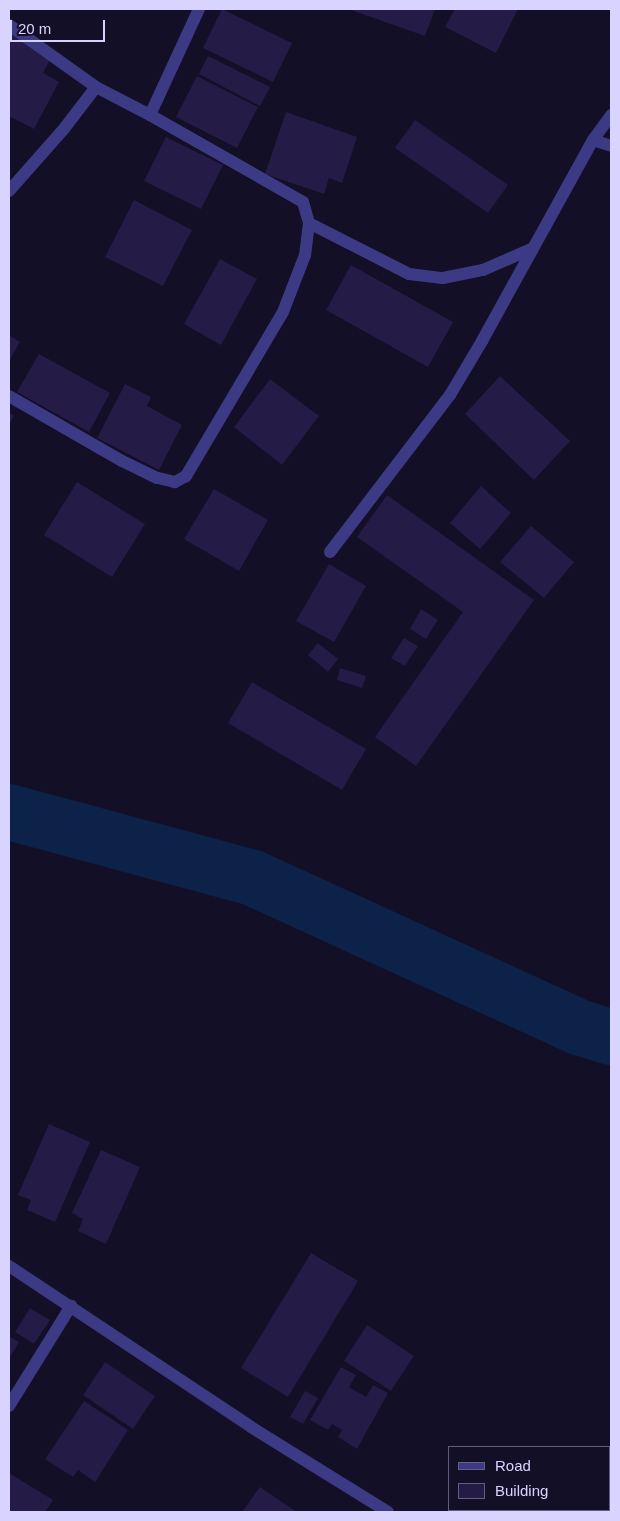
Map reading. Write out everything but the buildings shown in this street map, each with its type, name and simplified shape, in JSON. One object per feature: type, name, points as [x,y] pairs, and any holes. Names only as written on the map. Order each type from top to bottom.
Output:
[{"type":"street","points":[[150,115],[199,9]]},
{"type":"street","points":[[9,25],[96,87],[150,115],[303,202],[309,223],[304,255],[283,312],[186,476],[175,482],[157,478],[122,461],[9,396]]},
{"type":"street","points":[[9,191],[63,130],[96,87]]},
{"type":"street","points":[[330,552],[450,395],[593,140],[611,115]]},
{"type":"street","points":[[593,140],[611,146]]},
{"type":"street","points":[[309,223],[409,274],[443,278],[483,270],[532,250]]},
{"type":"street","points":[[9,1266],[251,1427],[388,1512]]},
{"type":"street","points":[[9,1406],[71,1306]]},
{"type":"waterway","points":[[9,812],[253,878],[578,1027],[611,1037]]}]
